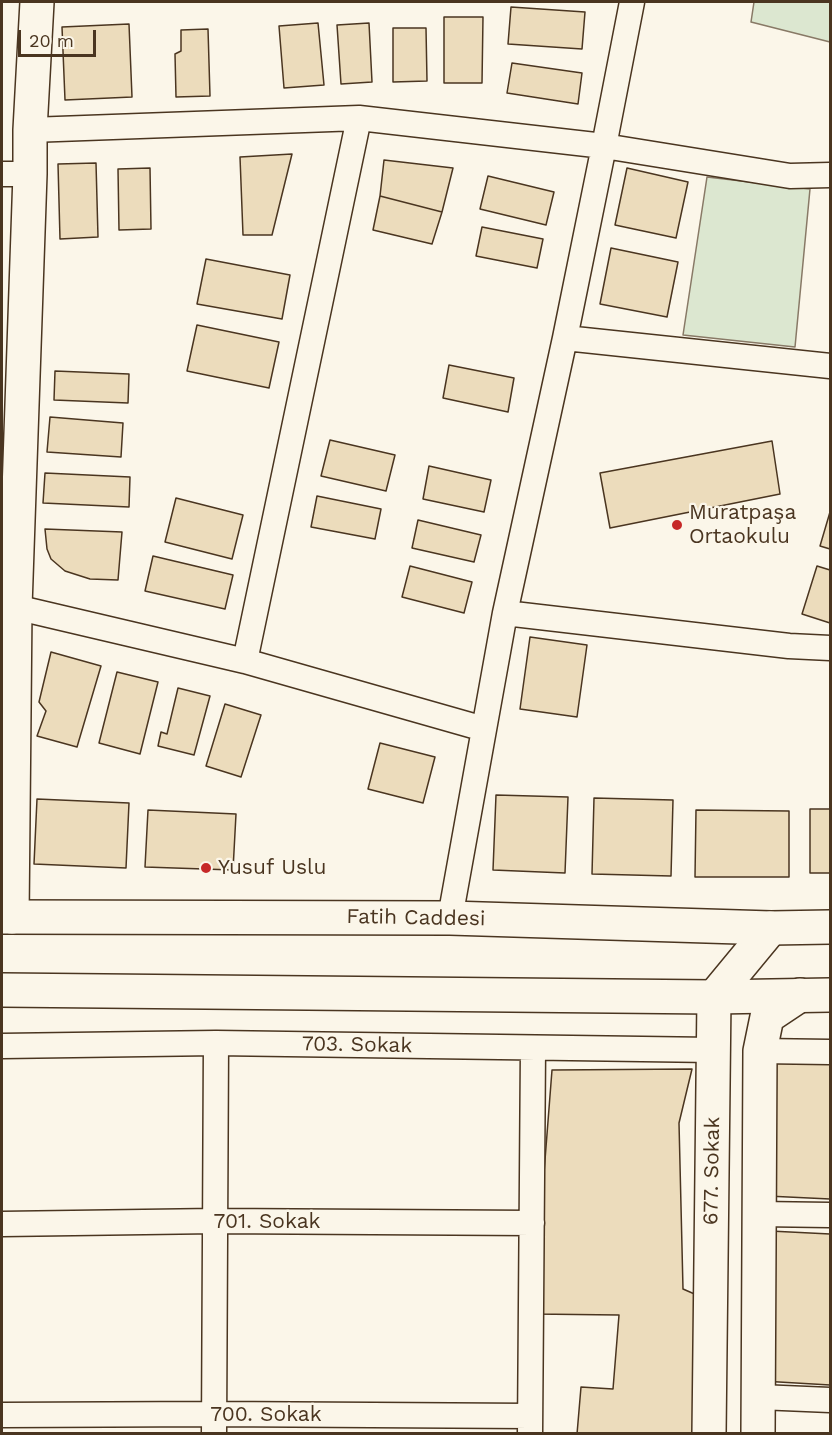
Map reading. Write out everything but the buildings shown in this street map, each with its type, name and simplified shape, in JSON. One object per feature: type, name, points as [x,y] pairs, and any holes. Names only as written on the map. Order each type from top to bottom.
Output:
[{"type":"street","points":[[7,917],[8,607],[16,174],[30,130],[37,2]]},
{"type":"street","points":[[450,918],[505,613],[565,338],[632,2]]},
{"type":"street","points":[[30,130],[358,118],[604,146],[789,176],[831,175]]},
{"type":"street","points":[[245,662],[358,118]]},
{"type":"street","points":[[565,338],[831,366]]},
{"type":"street","points":[[8,607],[245,662],[484,729]]},
{"type":"street","points":[[505,613],[789,646],[831,648]]},
{"type":"street","name":"Fatih Caddesi","points":[[7,917],[450,918],[771,928],[831,927]]},
{"type":"street","points":[[714,997],[771,928]]},
{"type":"street","points":[[2,990],[714,997],[815,995]]},
{"type":"street","points":[[758,1434],[760,1051],[767,1017],[815,995]]},
{"type":"street","name":"677. Sokak","points":[[709,1434],[714,997]]},
{"type":"street","points":[[214,1424],[216,1043]]},
{"type":"street","name":"703. Sokak","points":[[2,1046],[216,1043],[713,1050]]},
{"type":"street","points":[[530,1425],[533,1048]]},
{"type":"street","points":[[760,1051],[831,1052]]},
{"type":"street","points":[[758,1214],[831,1215]]},
{"type":"street","name":"701. Sokak","points":[[2,1224],[215,1221],[532,1223]]},
{"type":"street","points":[[759,1397],[831,1400]]},
{"type":"street","name":"700. Sokak","points":[[2,1415],[214,1424],[530,1425]]},
{"type":"green space","points":[[754,2],[830,2],[830,42],[751,22]]},
{"type":"green space","points":[[707,177],[810,189],[795,347],[683,335]]},
{"type":"place","name":"Muratpaşa Ortaokulu","points":[[677,525]]},
{"type":"place","name":"Yusuf Uslu","points":[[206,868]]}]
